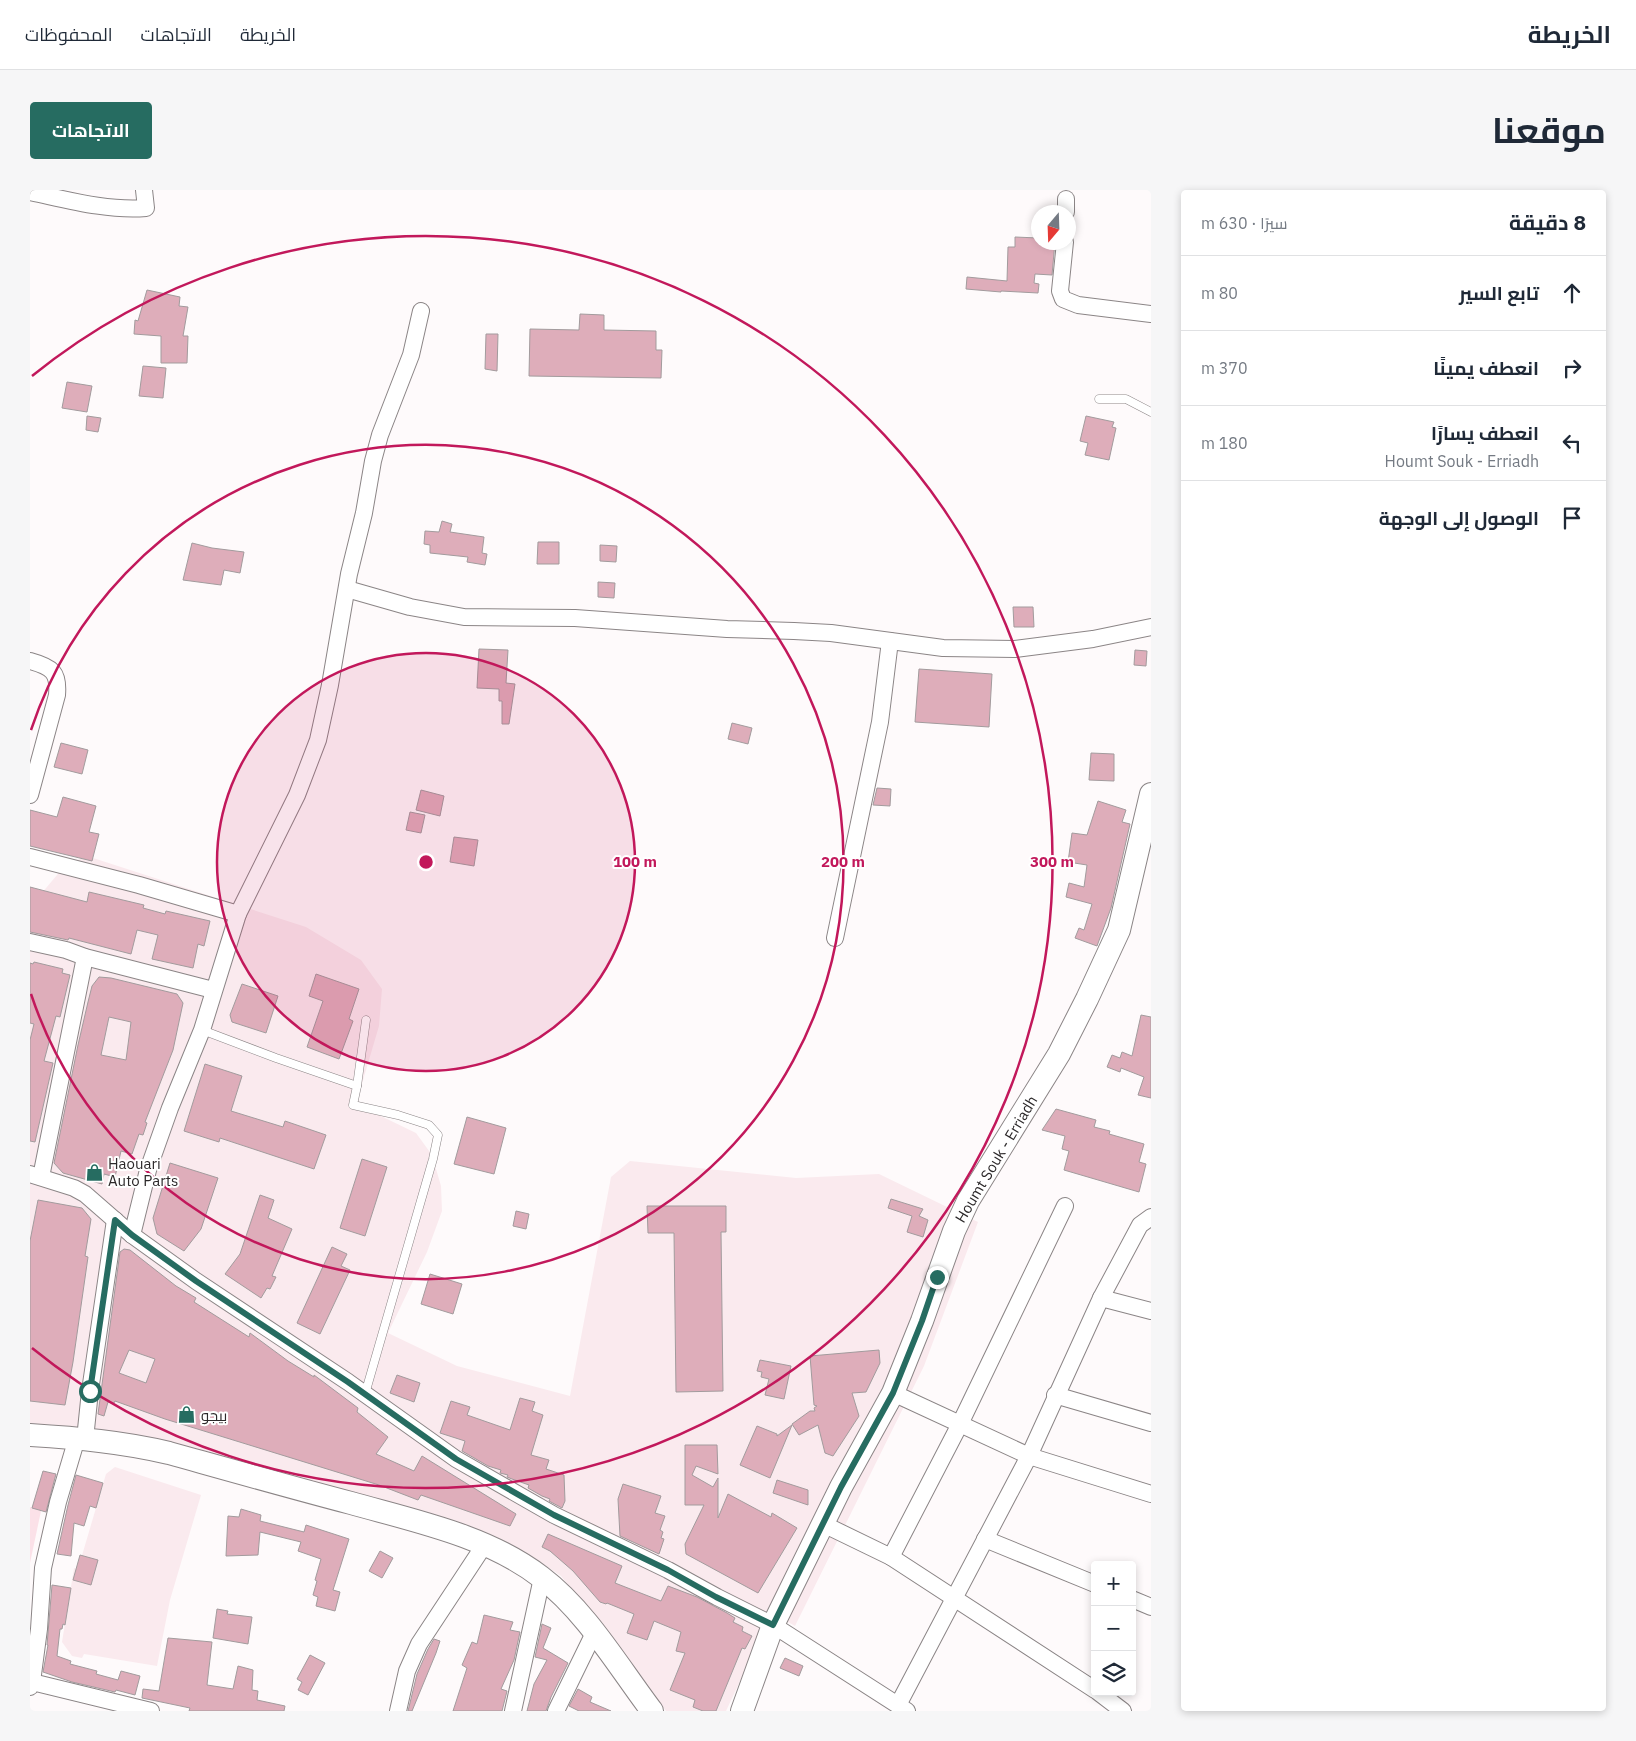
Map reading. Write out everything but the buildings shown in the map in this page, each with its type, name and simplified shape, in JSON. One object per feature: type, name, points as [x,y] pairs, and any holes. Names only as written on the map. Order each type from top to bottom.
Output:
[{"type":"street","points":[[30,192],[99,206],[133,209],[146,208],[144,190]]},
{"type":"street","points":[[1064,250],[1060,291],[1063,299],[1078,305],[1151,314]]},
{"type":"street","points":[[132,1235],[146,1178],[157,1144],[202,1030],[238,914],[297,795],[318,740],[373,461],[380,435],[410,355],[421,311]]},
{"type":"street","points":[[347,589],[410,608],[464,617],[575,618],[728,629],[794,630],[942,648],[1015,649],[1093,639],[1151,627]]},
{"type":"street","points":[[835,938],[880,722],[890,641]]},
{"type":"street","points":[[30,661],[48,668],[56,674],[58,681],[57,695],[30,795]]},
{"type":"street","name":"Houmt Souk - Erriadh","points":[[742,1711],[773,1625],[841,1487],[893,1393],[922,1321],[954,1231],[968,1201],[1058,1054],[1087,999],[1119,930],[1151,794]]},
{"type":"street","points":[[30,857],[140,885],[238,914]]},
{"type":"street","points":[[30,942],[213,990]]},
{"type":"street","points":[[85,957],[36,1176],[74,1188],[85,1194],[132,1235],[196,1281],[365,1394],[456,1459],[554,1515],[668,1570],[716,1597],[773,1625],[902,1708],[954,1599],[1028,1456],[1101,1298],[1140,1225],[1151,1217]]},
{"type":"street","points":[[891,1557],[960,1424],[1066,1206]]},
{"type":"street","points":[[115,1220],[90,1391],[81,1438],[58,1502],[43,1568],[31,1684],[151,1711]]},
{"type":"street","points":[[1101,1298],[1151,1311]]},
{"type":"street","points":[[893,1393],[1028,1456],[1151,1494]]},
{"type":"street","points":[[1055,1395],[1151,1423]]},
{"type":"street","points":[[30,1435],[81,1438],[169,1453],[397,1516],[485,1544],[512,1558],[542,1578],[573,1606],[652,1711]]},
{"type":"street","points":[[823,1524],[891,1557],[1091,1687]]},
{"type":"street","points":[[985,1539],[1091,1582]]},
{"type":"street","points":[[398,1711],[408,1671],[419,1644],[485,1544]]},
{"type":"street","points":[[513,1711],[542,1578]]},
{"type":"street","points":[[1136,1601],[1151,1607]]},
{"type":"street","points":[[556,1711],[594,1633]]},
{"type":"street","points":[[1103,1696],[1123,1711]]},
{"type":"lane","points":[[1099,399],[1126,399],[1151,412]]},
{"type":"lane","points":[[365,1394],[433,1159],[438,1135],[428,1125],[398,1115],[352,1105],[357,1086],[366,1020]]},
{"type":"lane","points":[[202,1030],[357,1086]]},
{"type":"shaded area","points":[[90,857],[306,927],[361,960],[382,989],[379,1026],[356,1104],[416,1133],[432,1155],[441,1186],[442,1211],[427,1252],[388,1333],[457,1366],[570,1396],[611,1177],[630,1161],[796,1178],[879,1174],[978,1222],[924,1366],[795,1626],[772,1613],[726,1711],[666,1711],[561,1576],[534,1558],[479,1532],[170,1444],[56,1425],[30,1424],[30,907],[68,862]]},
{"type":"shaded area","points":[[115,1467],[201,1495],[170,1600],[157,1666],[84,1654],[82,1658],[72,1656],[62,1642],[74,1568],[78,1569],[106,1474]]},
{"type":"shaded area","points":[[30,1507],[41,1511],[30,1563]]},
{"type":"place","name":"Haouari Auto Parts","points":[[94,1172]]},
{"type":"place","name":"بيجو","points":[[187,1415]]},
{"type":"route","points":[[90,1391],[115,1220],[132,1235],[196,1281],[348,1382],[456,1459],[554,1515],[668,1570],[716,1597],[773,1625],[841,1487],[893,1393],[922,1321],[937,1277]]}]
